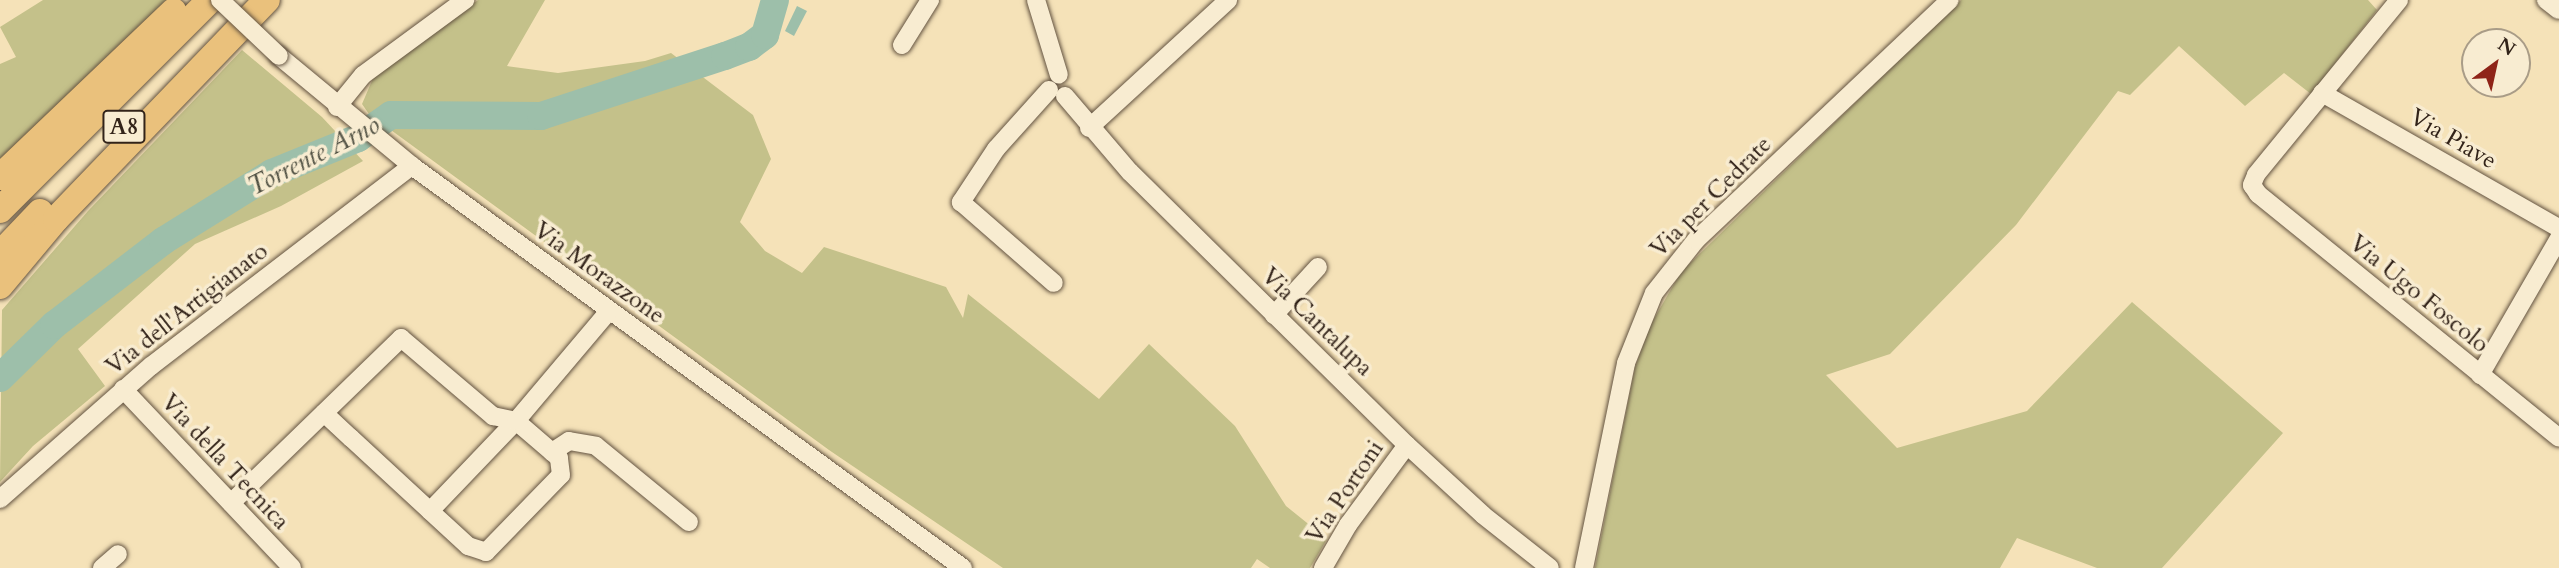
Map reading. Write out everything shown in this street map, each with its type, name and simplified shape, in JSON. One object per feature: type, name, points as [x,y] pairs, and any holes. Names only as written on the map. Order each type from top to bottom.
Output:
[{"type":"highway","points":[[0,177],[185,0]]},
{"type":"highway","name":"A8","points":[[0,210],[210,0]]},
{"type":"highway","name":"A8","points":[[0,254],[249,0]]},
{"type":"highway","points":[[0,286],[56,219],[267,0]]},
{"type":"street","name":"Via Morazzone","points":[[220,0],[337,107],[411,166],[963,568]]},
{"type":"street","points":[[337,107],[363,75],[465,0]]},
{"type":"street","points":[[902,45],[930,0]]},
{"type":"street","name":"Via Cantalupa","points":[[1036,0],[1058,87],[1089,128],[1274,315],[1407,444],[1483,515],[1550,568]]},
{"type":"street","points":[[1089,128],[1228,0]]},
{"type":"street","name":"Via per Cedrate","points":[[1584,568],[1626,363],[1654,293],[1696,240],[1950,0]]},
{"type":"street","points":[[2322,93],[2399,0]]},
{"type":"street","points":[[2546,0],[2559,10]]},
{"type":"street","points":[[1054,283],[961,202],[996,149],[1058,87]]},
{"type":"street","name":"Via Ugo Foscolo","points":[[2322,93],[2252,185],[2258,194],[2559,438]]},
{"type":"street","name":"Via Piave","points":[[2322,93],[2559,228]]},
{"type":"street","name":"Via dell'Artigianato","points":[[0,499],[123,389],[411,166]]},
{"type":"street","points":[[2480,375],[2559,238]]},
{"type":"street","points":[[1274,315],[1318,267]]},
{"type":"street","points":[[430,511],[516,421],[609,311]]},
{"type":"street","points":[[231,503],[401,338],[493,416],[516,421],[559,458],[561,475],[486,552],[468,546],[324,413]]},
{"type":"street","name":"Via della Tecnica","points":[[123,389],[292,568]]},
{"type":"street","points":[[552,452],[569,441],[596,446],[689,522]]},
{"type":"street","name":"Via Portoni","points":[[1324,568],[1348,525],[1407,444]]},
{"type":"street","points":[[102,568],[118,554]]},
{"type":"shaded area","points":[[43,0],[175,0],[0,167],[0,64],[16,57],[0,27]]},
{"type":"shaded area","points":[[478,0],[545,0],[507,66],[558,73],[645,61],[671,53],[753,115],[771,159],[740,222],[765,251],[802,273],[824,247],[946,287],[963,318],[968,294],[1099,399],[1149,344],[1235,426],[1286,506],[1327,539],[1310,568],[1270,568],[1257,559],[1251,568],[1003,568],[829,450],[369,114],[362,104],[374,76]]},
{"type":"shaded area","points":[[1961,0],[2368,0],[2377,10],[2311,94],[2284,73],[2245,106],[2179,46],[2130,95],[2118,91],[2016,225],[1890,354],[1826,375],[1897,448],[2027,411],[2132,302],[2283,433],[2162,568],[2097,568],[2017,538],[2000,568],[1595,568],[1635,367],[1651,324],[1681,272]]},
{"type":"shaded area","points":[[797,6],[807,11],[794,36],[785,31]]},
{"type":"shaded area","points":[[242,50],[322,117],[363,161],[281,206],[195,244],[78,349],[105,386],[33,446],[0,482],[2,310],[88,211]]},
{"type":"waterway","name":"Torrente Arno","points":[[0,378],[54,325],[163,241],[272,173],[358,138],[391,115],[541,116],[725,56],[749,47],[765,35],[775,0]]}]
